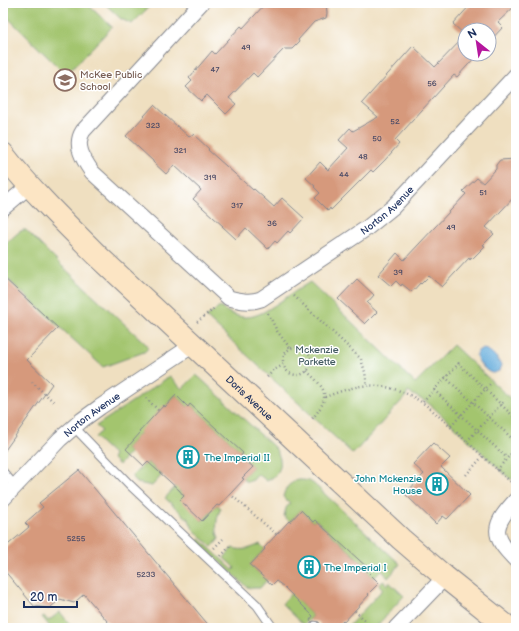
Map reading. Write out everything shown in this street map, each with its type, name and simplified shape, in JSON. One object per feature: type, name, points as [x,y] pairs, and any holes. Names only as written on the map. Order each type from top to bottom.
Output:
[{"type":"street","points":[[201,3],[82,130],[78,141],[84,159],[92,172],[224,302]]},
{"type":"street","name":"Norton Avenue","points":[[224,302],[253,302],[261,299],[366,228],[393,207],[516,75]]},
{"type":"street","name":"Doris Avenue","points":[[3,154],[69,227],[193,345],[401,539],[445,577],[509,628]]},
{"type":"street","points":[[3,208],[30,185]]},
{"type":"street","name":"Norton Avenue","points":[[3,499],[74,426],[193,345]]},
{"type":"street","points":[[512,504],[501,518],[497,529],[500,541],[516,560]]},
{"type":"street","points":[[396,628],[445,577]]},
{"type":"lane","points":[[74,426],[130,485],[257,606],[273,628]]},
{"type":"lane","points":[[3,472],[15,486]]},
{"type":"path","points":[[283,285],[361,359],[367,386]]},
{"type":"path","points":[[261,299],[277,331],[290,348]]},
{"type":"path","points":[[196,322],[224,302]]},
{"type":"path","points":[[299,346],[308,350],[312,360],[307,371],[301,375],[287,372],[283,365],[284,354],[290,348],[299,346]]},
{"type":"path","points":[[422,402],[461,361]]},
{"type":"path","points":[[458,364],[516,419]]},
{"type":"path","points":[[267,377],[274,370],[283,365]]},
{"type":"path","points":[[307,371],[321,385],[325,397],[320,408],[312,419]]},
{"type":"path","points":[[445,377],[516,442]]},
{"type":"path","points":[[32,382],[54,402]]},
{"type":"path","points":[[451,426],[490,384]]},
{"type":"path","points":[[325,397],[356,387],[383,386],[398,390],[431,408],[512,483]]},
{"type":"path","points":[[434,390],[507,458]]},
{"type":"path","points":[[146,398],[159,411]]},
{"type":"path","points":[[467,441],[505,400]]},
{"type":"path","points":[[497,470],[516,448]]},
{"type":"path","points":[[466,475],[483,456]]},
{"type":"path","points":[[230,494],[276,534]]},
{"type":"path","points":[[355,611],[365,620]]},
{"type":"green space","points":[[9,3],[86,3],[112,27],[66,75],[3,13],[3,9]]},
{"type":"green space","points":[[104,3],[153,3],[132,24],[121,19]]},
{"type":"green space","points":[[23,230],[26,230],[62,266],[147,345],[147,350],[103,367],[3,275],[3,246]]},
{"type":"green space","name":"Mckenzie Parkette","points":[[310,282],[415,383],[453,345],[516,404],[516,475],[511,480],[434,408],[408,392],[353,454],[206,317],[220,307],[237,316],[244,317],[259,314]]},
{"type":"green space","points":[[196,375],[275,448],[280,458],[280,467],[272,478],[267,481],[258,474],[253,480],[247,482],[242,478],[253,467],[241,456],[243,453],[191,405],[188,407],[176,395],[165,407],[164,406],[126,449],[130,453],[119,465],[112,458],[114,455],[95,437],[102,431],[96,426],[170,376],[182,389]]},
{"type":"green space","points":[[148,462],[162,475],[152,486],[137,483],[133,478],[133,475]]},
{"type":"green space","points":[[298,480],[308,481],[314,484],[400,564],[388,578],[382,570],[374,578],[367,571],[369,569],[316,520],[313,522],[301,510],[290,522],[284,516],[286,508],[290,503],[283,497],[285,491],[290,484]]},
{"type":"green space","points":[[177,485],[180,488],[179,491],[202,521],[217,505],[221,508],[217,524],[219,539],[212,547],[193,529],[189,520],[165,498]]},
{"type":"green space","points":[[200,539],[233,570],[235,568],[224,558],[232,548],[246,549],[260,544],[265,549],[250,565],[267,580],[260,588],[247,587],[198,542]]},
{"type":"green space","points":[[383,581],[388,585],[389,582],[404,596],[375,628],[347,628],[383,589],[379,585]]},
{"type":"green space","points":[[292,592],[313,616],[304,625],[282,604]]},
{"type":"green space","points":[[60,612],[73,628],[51,628],[42,617],[44,616],[48,621]]},
{"type":"water","points":[[481,349],[487,350],[498,359],[501,365],[499,371],[492,373],[487,371],[482,366],[476,355]]},
{"type":"building","points":[[266,3],[326,3],[326,18],[314,22],[292,49],[284,49],[257,77],[253,73],[229,98],[236,104],[226,114],[207,95],[201,101],[186,87],[192,81],[189,78],[212,51],[215,54],[241,26],[243,28]]},
{"type":"building","points":[[472,3],[516,3],[516,5],[498,22],[503,27],[497,33],[497,22],[457,22],[457,28],[453,24]]},
{"type":"building","points":[[457,44],[457,62],[471,62],[457,77],[454,75],[395,140],[399,144],[385,160],[373,172],[371,170],[331,210],[330,208],[328,211],[315,198],[320,193],[306,178],[320,162],[328,170],[348,148],[339,140],[350,128],[353,131],[378,117],[362,103],[413,46],[435,67]]},
{"type":"building","points":[[154,105],[189,137],[193,134],[209,149],[208,150],[274,207],[282,198],[304,218],[290,233],[288,231],[277,243],[275,241],[268,249],[246,228],[236,239],[193,199],[201,190],[174,165],[166,174],[126,136]]},
{"type":"building","points":[[516,159],[516,195],[486,227],[494,234],[483,245],[485,246],[472,259],[471,258],[470,260],[469,258],[442,287],[429,276],[412,292],[402,284],[401,286],[396,281],[391,286],[378,275],[397,253],[404,260],[466,194],[463,191],[477,178],[483,183],[496,169],[496,165],[500,160]]},
{"type":"building","points":[[3,277],[58,328],[27,360],[52,384],[3,453]]},
{"type":"building","points":[[357,279],[374,295],[367,303],[377,312],[365,324],[338,299]]},
{"type":"building","name":"The Imperial II","points":[[176,395],[188,407],[190,404],[243,453],[241,456],[253,467],[219,506],[217,505],[202,521],[180,500],[184,496],[179,490],[148,462],[144,466],[126,449],[140,433],[139,432],[164,405],[165,407]]},
{"type":"building","name":"John Mckenzie House","points":[[433,443],[450,458],[441,467],[470,495],[447,519],[443,516],[436,524],[405,494],[424,474],[413,464]]},
{"type":"building","points":[[79,470],[211,628],[113,628],[84,594],[74,603],[60,599],[50,608],[34,606],[3,569],[3,549],[29,527],[25,523],[43,507],[39,503]]},
{"type":"building","name":"The Imperial I","points":[[301,510],[313,522],[315,520],[369,569],[367,571],[379,583],[344,622],[343,621],[336,628],[320,628],[319,622],[311,622],[310,620],[313,616],[283,586],[276,581],[272,585],[250,565],[289,521],[290,522]]},
{"type":"place","name":"McKee Public School","points":[[65,80]]},
{"type":"place","name":"The Imperial II","points":[[188,457]]},
{"type":"place","name":"John Mckenzie House","points":[[437,484]]},
{"type":"place","name":"The Imperial I","points":[[309,567]]}]
